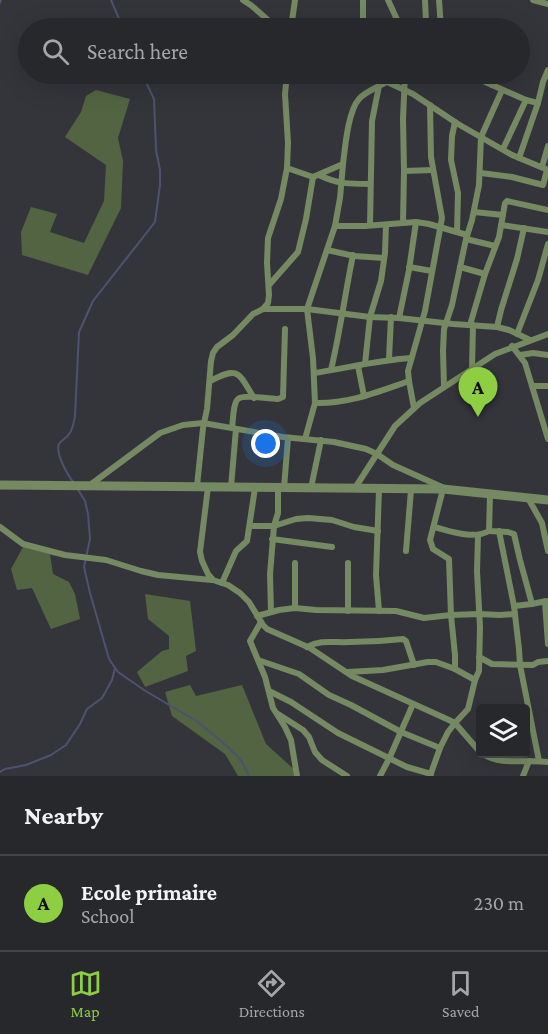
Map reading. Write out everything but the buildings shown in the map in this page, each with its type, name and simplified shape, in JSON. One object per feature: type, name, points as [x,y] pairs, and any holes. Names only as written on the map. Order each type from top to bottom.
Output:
[{"type":"street","points":[[243,0],[266,18]]},
{"type":"street","points":[[292,18],[295,0]]},
{"type":"street","points":[[363,0],[363,18]]},
{"type":"street","points":[[388,0],[396,18]]},
{"type":"street","points":[[425,0],[426,18]]},
{"type":"street","points":[[439,0],[440,18]]},
{"type":"street","points":[[533,0],[548,4]]},
{"type":"street","points":[[519,158],[548,70]]},
{"type":"street","points":[[197,486],[213,353],[253,314],[263,309],[268,303],[268,237],[281,199],[287,168],[286,84]]},
{"type":"street","points":[[305,439],[315,403],[308,309],[335,226],[343,164],[354,108],[361,97],[383,84]]},
{"type":"street","points":[[394,84],[481,137],[519,158],[546,169]]},
{"type":"street","points":[[403,222],[404,84]]},
{"type":"street","points":[[492,85],[526,100],[548,102]]},
{"type":"street","points":[[370,225],[372,121],[379,86]]},
{"type":"street","points":[[444,386],[444,331],[474,212],[481,173],[481,137],[502,90]]},
{"type":"street","points":[[503,149],[526,100]]},
{"type":"street","points":[[414,408],[408,370],[423,320],[442,213],[430,143],[430,105]]},
{"type":"street","points":[[455,122],[451,160],[458,193],[457,232]]},
{"type":"street","points":[[481,173],[512,177],[543,185],[548,146]]},
{"type":"street","points":[[316,176],[343,164]]},
{"type":"street","points":[[287,168],[332,182],[369,184]]},
{"type":"street","points":[[404,171],[433,170]]},
{"type":"street","points":[[269,285],[298,252],[316,176]]},
{"type":"street","points":[[472,369],[472,325],[501,225],[505,203],[507,201],[548,210]]},
{"type":"street","points":[[474,212],[503,215]]},
{"type":"street","points":[[335,226],[416,222],[457,232],[495,246]]},
{"type":"street","points":[[389,359],[395,317],[409,267],[416,222]]},
{"type":"street","points":[[364,396],[361,365],[370,317],[378,294],[384,258],[386,225]]},
{"type":"street","points":[[501,225],[548,232]]},
{"type":"street","points":[[497,327],[524,228]]},
{"type":"street","points":[[517,334],[538,280],[548,244]]},
{"type":"street","points":[[327,250],[384,258]]},
{"type":"street","points":[[331,370],[352,255]]},
{"type":"street","points":[[409,267],[432,271]]},
{"type":"street","points":[[460,267],[485,274]]},
{"type":"street","points":[[263,309],[308,309],[370,317],[395,317],[497,327],[530,340]]},
{"type":"street","points":[[231,487],[237,400],[245,397],[278,399],[283,397],[285,329]]},
{"type":"street","points":[[356,488],[395,426],[420,403],[495,354],[545,333]]},
{"type":"street","points":[[530,353],[545,333]]},
{"type":"street","points":[[512,346],[525,363],[545,420],[548,439]]},
{"type":"street","points":[[520,355],[530,353],[548,355]]},
{"type":"street","points":[[314,373],[389,359],[411,358]]},
{"type":"street","points":[[210,381],[224,374],[235,373],[243,380],[254,398]]},
{"type":"street","points":[[315,403],[342,402],[409,381]]},
{"type":"street","points":[[532,386],[548,386]]},
{"type":"street","points":[[87,486],[166,430],[203,423],[350,446],[377,454],[393,465],[446,489]]},
{"type":"street","points":[[271,612],[270,574],[274,526],[278,513],[288,438]]},
{"type":"street","points":[[311,488],[321,440]]},
{"type":"street","points":[[0,485],[446,489],[548,500]]},
{"type":"street","points":[[208,487],[200,552],[213,580]]},
{"type":"street","points":[[222,583],[236,551],[247,541],[255,488]]},
{"type":"street","points":[[446,489],[430,540],[433,549],[449,559],[455,669]]},
{"type":"street","points":[[379,490],[376,574],[379,611]]},
{"type":"street","points":[[406,551],[411,490]]},
{"type":"street","points":[[489,531],[490,495]]},
{"type":"street","points":[[528,498],[542,524],[548,551]]},
{"type":"street","points":[[250,526],[274,526],[308,518],[337,521],[354,527],[378,531]]},
{"type":"street","points":[[0,527],[23,544],[65,555],[106,560],[141,572],[222,583],[240,593],[249,602],[267,629],[307,647],[346,672],[455,723],[476,746]]},
{"type":"street","points":[[434,527],[478,535],[489,531],[512,532],[515,536],[532,604]]},
{"type":"street","points":[[499,531],[514,610],[520,665],[539,761]]},
{"type":"street","points":[[269,691],[291,702],[338,733],[389,759],[430,775],[440,748],[455,723],[468,709],[479,670],[478,535]]},
{"type":"street","points":[[273,539],[332,547]]},
{"type":"street","points":[[295,563],[295,608]]},
{"type":"street","points":[[348,563],[348,611]]},
{"type":"street","points":[[257,616],[295,608],[401,611],[424,618],[451,615],[500,615],[546,601],[548,644]]},
{"type":"street","points":[[261,622],[250,640],[265,677],[273,708],[291,740],[297,776]]},
{"type":"street","points":[[307,647],[324,641],[403,639],[406,641],[414,664]]},
{"type":"street","points":[[479,657],[492,664],[533,665],[548,661]]},
{"type":"street","points":[[258,660],[299,674],[329,695],[401,732],[440,748]]},
{"type":"street","points":[[346,672],[383,670],[436,662],[475,680]]},
{"type":"street","points":[[380,776],[413,704]]},
{"type":"street","points":[[275,712],[303,730],[322,760],[347,776]]},
{"type":"street","points":[[492,758],[548,762]]},
{"type":"street","points":[[523,776],[529,761]]},
{"type":"green space","points":[[96,90],[130,99],[118,138],[123,161],[121,208],[88,275],[22,255],[21,232],[31,207],[57,214],[50,232],[84,243],[104,201],[106,165],[65,137],[81,112],[86,96]]},
{"type":"green space","points":[[23,547],[50,554],[53,574],[69,582],[75,594],[80,619],[51,629],[32,588],[17,590],[11,569]]},
{"type":"green space","points":[[145,594],[190,601],[196,651],[186,656],[188,671],[145,687],[137,672],[162,651],[169,649],[169,636],[148,619]]},
{"type":"green space","points":[[190,685],[196,696],[242,685],[266,744],[297,772],[297,776],[238,776],[225,754],[172,716],[165,692]]},
{"type":"waterway","points":[[111,0],[119,18]]},
{"type":"waterway","points":[[74,483],[63,464],[58,448],[70,432],[75,416],[79,332],[93,301],[155,222],[160,170],[156,150],[154,99],[147,84]]},
{"type":"waterway","points":[[77,488],[85,501],[88,514],[90,539],[84,567],[109,659],[118,672],[198,722],[228,747],[241,760],[249,776]]},
{"type":"waterway","points":[[0,772],[51,755],[66,745],[87,709],[102,698],[112,680],[115,668]]},
{"type":"place","name":"Ecole primaire","points":[[478,417]]}]
